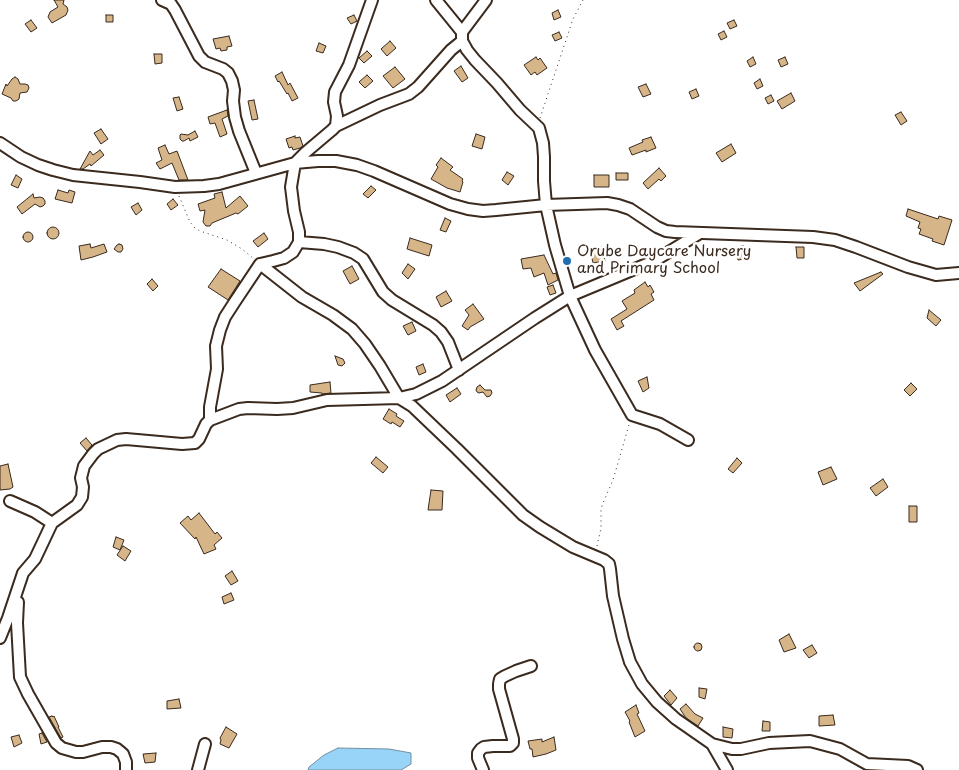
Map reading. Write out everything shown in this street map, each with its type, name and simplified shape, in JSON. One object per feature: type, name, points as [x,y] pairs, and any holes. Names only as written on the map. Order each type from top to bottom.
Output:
[{"type":"street","points":[[162,0],[171,4],[175,10],[199,56],[206,62],[228,73],[234,90],[235,117],[256,173]]},
{"type":"street","points":[[336,126],[335,92],[349,65],[372,0]]},
{"type":"street","points":[[436,0],[462,36],[467,50],[474,60],[539,128],[543,143],[546,205],[570,296],[595,350],[632,415],[636,418],[660,424],[688,440]]},
{"type":"street","points":[[210,420],[217,369],[216,346],[220,330],[230,310],[260,264],[284,258],[293,252],[299,242],[291,187],[295,163],[336,126],[380,105],[409,94],[418,87],[462,36],[486,0]]},
{"type":"street","points":[[0,142],[21,157],[53,170],[73,175],[175,187],[219,184],[295,163],[336,160],[374,171],[450,204],[468,209],[483,211],[546,205],[607,203],[630,210],[666,231],[700,234],[813,237],[835,240],[908,267],[936,275],[959,273]]},
{"type":"street","points":[[0,638],[23,573],[38,554],[52,523],[77,504],[82,497],[84,466],[98,449],[112,442],[126,439],[182,444],[195,442],[199,439],[210,420],[228,412],[248,408],[293,408],[327,400],[399,398],[416,394],[442,382],[570,296],[654,261],[700,234]]},
{"type":"street","points":[[299,242],[338,247],[354,253],[363,259],[383,292],[441,332],[448,342],[459,370]]},
{"type":"street","points":[[260,264],[302,296],[333,315],[352,330],[380,366],[399,398],[412,406],[523,515],[573,547],[604,560],[608,564],[613,596],[630,662],[642,684],[653,698],[676,719],[712,744],[725,748],[741,749],[769,743],[810,741],[840,749],[867,764],[908,766],[917,770]]},
{"type":"street","points":[[412,406],[416,394]]},
{"type":"street","points":[[10,501],[35,512],[52,523]]},
{"type":"street","points":[[20,580],[16,615],[19,668],[20,677],[28,694],[56,742],[62,748],[76,752],[102,747],[117,749],[126,762],[126,770]]},
{"type":"street","points":[[483,770],[478,758],[478,753],[481,749],[493,746],[510,746],[513,743],[499,689],[500,679],[531,666]]},
{"type":"street","points":[[198,770],[205,744]]},
{"type":"street","points":[[712,744],[727,770]]},
{"type":"path","points":[[539,128],[541,112],[573,19],[583,0]]},
{"type":"path","points":[[175,187],[190,222],[195,228],[234,243],[260,264]]},
{"type":"path","points":[[594,557],[601,528],[603,503],[613,480],[632,415]]},
{"type":"water","points":[[338,748],[389,749],[411,753],[411,764],[401,770],[308,770],[309,767],[324,755]]},
{"type":"building","points":[[54,0],[64,0],[63,4],[68,10],[66,15],[52,23],[48,17],[50,12],[58,7]]},
{"type":"building","points":[[558,10],[561,17],[554,20],[552,13]]},
{"type":"building","points":[[106,15],[113,15],[113,22],[106,22]]},
{"type":"building","points":[[354,15],[357,21],[351,24],[347,18]]},
{"type":"building","points":[[31,20],[37,28],[31,32],[25,24]]},
{"type":"building","points":[[734,20],[737,26],[730,29],[727,23]]},
{"type":"building","points":[[724,31],[727,37],[721,40],[718,34]]},
{"type":"building","points":[[559,32],[562,38],[555,41],[552,35]]},
{"type":"building","points":[[229,36],[232,46],[227,47],[227,50],[221,51],[220,48],[216,49],[213,39]]},
{"type":"building","points":[[390,41],[396,48],[387,56],[381,49]]},
{"type":"building","points":[[319,43],[326,46],[323,53],[316,51]]},
{"type":"building","points":[[367,51],[372,56],[364,63],[359,58]]},
{"type":"building","points":[[154,54],[162,54],[162,63],[155,64]]},
{"type":"building","points":[[536,57],[538,60],[540,58],[547,68],[537,75],[535,72],[531,75],[524,65]]},
{"type":"building","points":[[753,57],[756,64],[750,67],[747,61]]},
{"type":"building","points":[[785,57],[788,64],[781,67],[778,60]]},
{"type":"building","points":[[461,66],[468,78],[462,82],[454,71]]},
{"type":"building","points":[[395,67],[405,79],[393,88],[383,76]]},
{"type":"building","points":[[282,72],[288,85],[290,83],[298,98],[292,101],[275,76]]},
{"type":"building","points":[[367,75],[373,81],[365,88],[359,82]]},
{"type":"building","points":[[15,77],[20,84],[28,85],[29,88],[27,92],[20,93],[19,99],[13,101],[2,94],[6,84],[7,86]]},
{"type":"building","points":[[760,79],[763,86],[757,89],[754,83]]},
{"type":"building","points":[[646,84],[651,94],[643,97],[638,87]]},
{"type":"building","points":[[696,89],[699,96],[692,99],[689,92]]},
{"type":"building","points":[[791,93],[795,101],[782,109],[777,101]]},
{"type":"building","points":[[771,95],[774,101],[768,104],[765,98]]},
{"type":"building","points":[[179,97],[183,109],[177,111],[173,98]]},
{"type":"building","points":[[254,100],[258,119],[252,120],[248,101]]},
{"type":"building","points":[[227,110],[228,116],[222,119],[227,134],[220,137],[215,123],[210,124],[208,117]]},
{"type":"building","points":[[901,112],[907,121],[901,125],[895,115]]},
{"type":"building","points":[[101,129],[108,139],[101,144],[94,133]]},
{"type":"building","points":[[195,131],[198,137],[190,141],[189,138],[184,141],[180,139],[181,134],[188,135]]},
{"type":"building","points":[[476,134],[485,137],[482,149],[472,146]]},
{"type":"building","points":[[295,136],[295,138],[300,137],[303,146],[293,150],[292,147],[289,148],[286,139]]},
{"type":"building","points":[[651,137],[656,148],[632,155],[629,148]]},
{"type":"building","points":[[731,144],[736,153],[722,162],[716,153]]},
{"type":"building","points":[[165,145],[169,154],[177,151],[188,180],[179,180],[172,163],[160,169],[156,163],[162,160],[158,148]]},
{"type":"building","points":[[100,150],[104,155],[91,166],[90,164],[80,169],[90,151],[93,155]]},
{"type":"building","points":[[441,158],[453,167],[450,170],[463,179],[460,192],[447,188],[431,179],[438,167],[436,165]]},
{"type":"building","points":[[659,168],[666,176],[661,181],[659,179],[648,189],[643,183]]},
{"type":"building","points":[[507,172],[514,176],[508,185],[502,180]]},
{"type":"building","points":[[616,173],[628,173],[628,180],[616,180]]},
{"type":"building","points":[[16,175],[22,179],[18,188],[11,185]]},
{"type":"building","points":[[594,175],[609,175],[609,187],[594,187]]},
{"type":"building","points":[[371,186],[376,190],[368,198],[363,194]]},
{"type":"building","points":[[58,190],[68,193],[69,190],[75,192],[72,203],[55,199]]},
{"type":"building","points":[[222,192],[226,208],[240,196],[248,206],[238,214],[236,213],[212,223],[210,226],[206,226],[203,222],[205,210],[200,211],[198,204],[215,198],[214,194]]},
{"type":"building","points":[[33,194],[34,198],[43,198],[45,204],[40,207],[35,204],[22,214],[17,207]]},
{"type":"building","points":[[173,199],[178,205],[171,210],[167,204]]},
{"type":"building","points":[[138,203],[142,210],[136,215],[131,207]]},
{"type":"building","points":[[908,209],[938,219],[939,216],[952,220],[944,245],[919,234],[921,229],[918,228],[920,222],[906,216]]},
{"type":"building","points":[[445,218],[451,221],[446,232],[440,230]]},
{"type":"building","points":[[53,227],[59,233],[53,239],[47,233]]},
{"type":"building","points":[[26,232],[30,232],[33,237],[32,241],[26,242],[23,239],[23,235]]},
{"type":"building","points":[[264,233],[268,239],[258,247],[253,241]]},
{"type":"building","points":[[410,238],[432,245],[429,256],[407,249]]},
{"type":"building","points":[[90,244],[91,248],[104,244],[107,252],[81,260],[79,246]]},
{"type":"building","points":[[119,244],[122,245],[123,249],[121,252],[114,249]]},
{"type":"building","points":[[743,246],[745,259],[738,260],[736,247]]},
{"type":"building","points":[[602,247],[605,261],[593,263],[590,249]]},
{"type":"building","points":[[796,247],[804,247],[804,258],[797,258]]},
{"type":"building","points":[[544,255],[553,274],[556,273],[558,280],[548,285],[544,273],[534,277],[531,268],[523,269],[521,259]]},
{"type":"building","points":[[408,264],[415,269],[408,279],[402,273]]},
{"type":"building","points":[[352,266],[359,279],[350,284],[343,271]]},
{"type":"building","points":[[221,269],[240,281],[228,300],[208,287]]},
{"type":"building","points":[[881,272],[883,274],[860,291],[854,283]]},
{"type":"building","points":[[152,279],[158,286],[153,291],[147,284]]},
{"type":"building","points":[[645,282],[648,287],[650,285],[654,292],[651,294],[654,300],[621,321],[624,326],[617,330],[611,319],[627,309],[622,301],[635,293],[634,290]]},
{"type":"building","points":[[553,285],[556,293],[550,295],[547,287]]},
{"type":"building","points":[[446,291],[452,301],[441,307],[436,297]]},
{"type":"building","points":[[473,304],[484,319],[468,330],[462,326],[469,315],[465,310]]},
{"type":"building","points":[[929,310],[941,320],[936,326],[927,318]]},
{"type":"building","points":[[412,322],[416,331],[408,335],[403,326]]},
{"type":"building","points":[[335,356],[343,359],[345,363],[342,366],[338,365]]},
{"type":"building","points":[[423,364],[426,372],[419,375],[416,367]]},
{"type":"building","points":[[647,377],[649,388],[643,392],[638,381]]},
{"type":"building","points":[[330,382],[331,393],[310,392],[310,385]]},
{"type":"building","points":[[911,383],[917,389],[910,396],[904,390]]},
{"type":"building","points":[[480,385],[485,390],[491,390],[490,396],[487,397],[483,392],[477,392],[477,387]]},
{"type":"building","points":[[457,388],[461,394],[450,402],[446,395]]},
{"type":"building","points":[[389,409],[404,421],[400,427],[383,419]]},
{"type":"building","points":[[86,438],[92,445],[87,451],[80,443]]},
{"type":"building","points":[[376,457],[388,467],[383,473],[371,463]]},
{"type":"building","points":[[737,458],[742,463],[733,473],[728,469]]},
{"type":"building","points":[[8,464],[13,487],[0,490],[0,466]]},
{"type":"building","points":[[831,467],[837,479],[823,485],[818,472]]},
{"type":"building","points":[[883,479],[888,487],[876,496],[870,488]]},
{"type":"building","points":[[431,490],[443,491],[442,510],[428,510]]},
{"type":"building","points":[[909,506],[917,506],[917,522],[909,522]]},
{"type":"building","points":[[199,513],[215,534],[217,532],[222,538],[214,545],[216,549],[204,554],[196,537],[195,539],[180,523],[188,516],[191,520]]},
{"type":"building","points":[[116,537],[124,540],[120,550],[113,547]]},
{"type":"building","points":[[123,546],[131,551],[125,561],[117,555]]},
{"type":"building","points":[[232,571],[238,581],[231,585],[225,576]]},
{"type":"building","points":[[231,593],[234,600],[224,604],[222,597]]},
{"type":"building","points":[[789,634],[796,648],[784,652],[779,640]]},
{"type":"building","points":[[698,643],[702,647],[698,651],[694,647]]},
{"type":"building","points":[[812,645],[817,653],[809,658],[803,650]]},
{"type":"building","points":[[699,688],[707,689],[705,699],[699,697]]},
{"type":"building","points":[[670,690],[677,698],[671,705],[664,696]]},
{"type":"building","points":[[179,699],[181,708],[167,709],[167,701]]},
{"type":"building","points":[[686,704],[695,714],[703,718],[698,726],[686,718],[680,709]]},
{"type":"building","points":[[636,705],[639,713],[637,714],[645,731],[635,737],[625,712]]},
{"type":"building","points":[[833,715],[835,725],[819,726],[819,716]]},
{"type":"building","points":[[54,716],[59,727],[63,737],[61,738],[49,717]]},
{"type":"building","points":[[763,721],[770,722],[770,731],[762,731]]},
{"type":"building","points":[[226,727],[237,734],[229,748],[220,744],[220,738]]},
{"type":"building","points":[[723,727],[733,729],[732,738],[723,737]]},
{"type":"building","points":[[42,733],[47,742],[41,744],[39,734]]},
{"type":"building","points":[[19,735],[22,743],[14,747],[11,737]]},
{"type":"building","points":[[554,737],[556,750],[533,757],[528,741],[542,739],[542,742]]},
{"type":"building","points":[[156,753],[155,762],[145,763],[143,754]]},
{"type":"place","name":"Orube Daycare Nursery and Primary School","points":[[567,261]]}]
